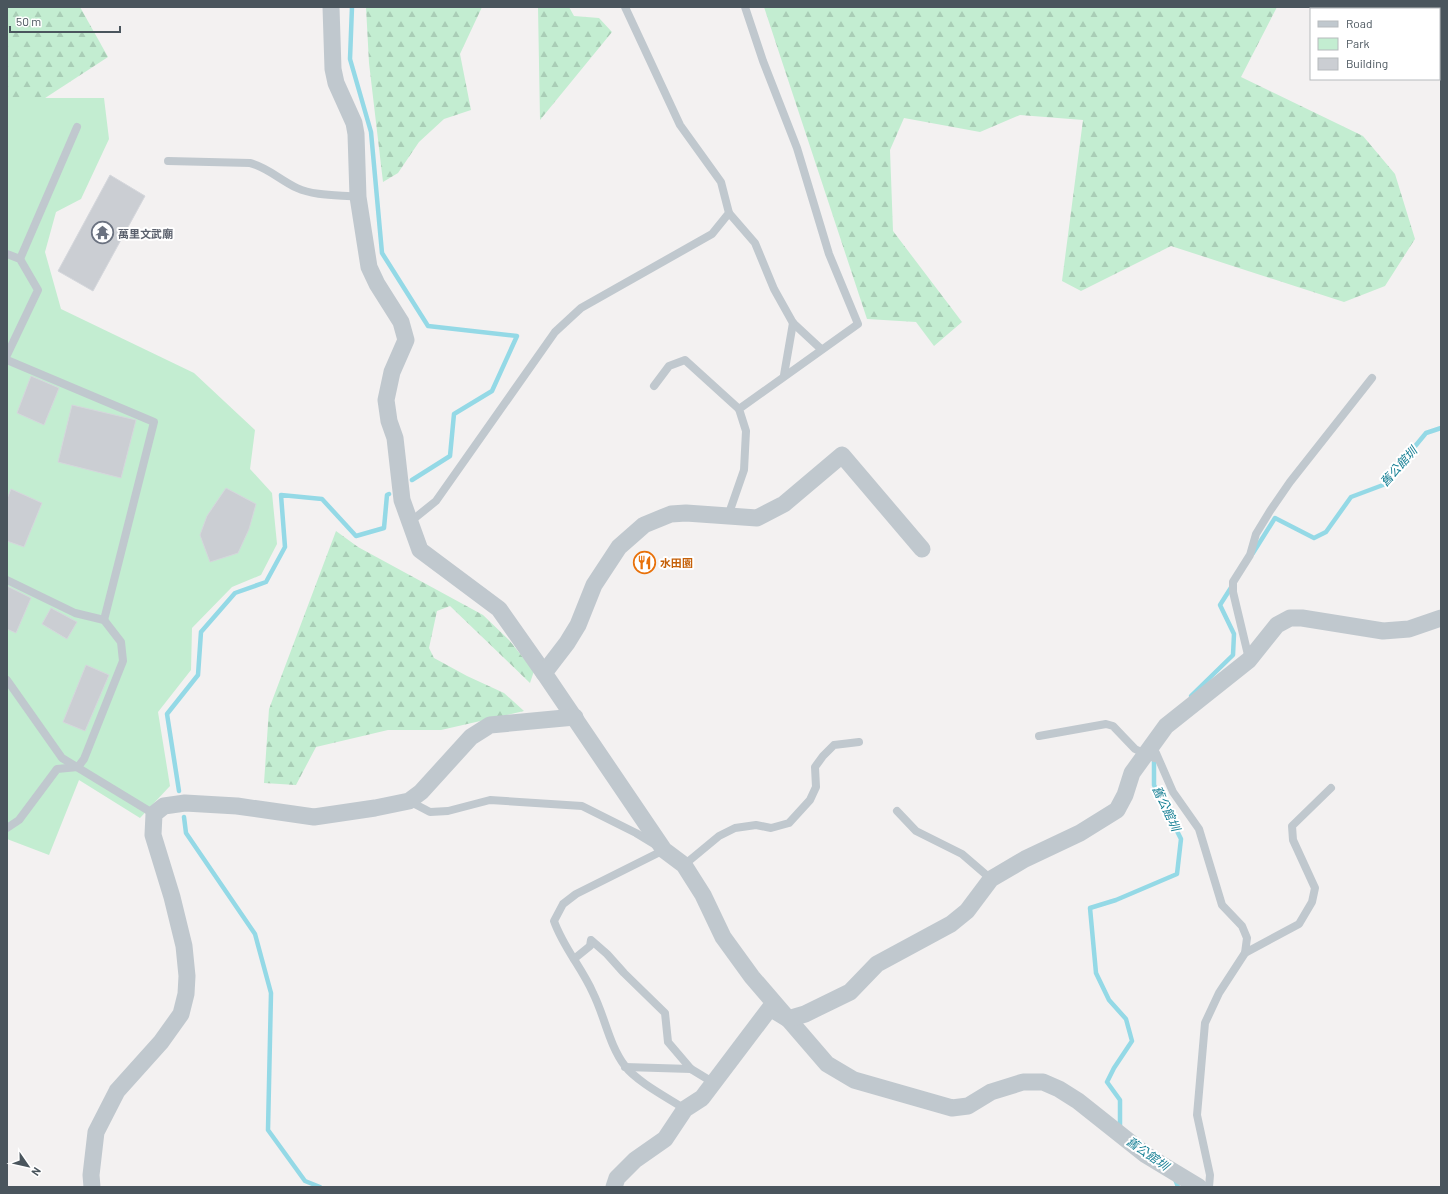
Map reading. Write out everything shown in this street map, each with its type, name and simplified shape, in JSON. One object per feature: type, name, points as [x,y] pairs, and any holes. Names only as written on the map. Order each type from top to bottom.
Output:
[{"type":"street","points":[[331,7],[333,69],[336,83],[354,123],[356,134],[358,197],[369,267],[377,284],[401,322],[406,340],[392,372],[386,400],[389,421],[395,438],[402,500],[420,550],[499,609],[575,717],[664,850],[684,865],[703,895],[723,937],[752,978],[788,1019],[799,1034],[827,1064],[854,1080],[952,1108],[968,1106],[991,1092],[1023,1082],[1043,1082],[1078,1101],[1146,1155],[1199,1187]]},
{"type":"street","points":[[544,673],[567,643],[578,625],[594,585],[619,546],[644,525],[672,514],[757,518],[784,504],[842,455],[922,549]]},
{"type":"street","points":[[614,1187],[617,1178],[635,1160],[665,1139],[685,1109],[702,1098],[770,1008],[788,1019],[805,1014],[850,992],[877,964],[951,924],[967,911],[991,879],[1024,859],[1080,833],[1117,810],[1125,796],[1132,773],[1166,726],[1249,660],[1277,625],[1290,618],[1302,618],[1383,631],[1409,629],[1441,618]]},
{"type":"street","points":[[92,1187],[91,1175],[96,1132],[117,1091],[161,1042],[181,1014],[186,994],[188,976],[184,946],[172,897],[153,835],[154,814],[164,806],[185,803],[237,806],[314,817],[375,808],[409,801],[421,792],[471,737],[490,725],[575,717]]},
{"type":"lane","points":[[625,7],[680,125],[721,182],[729,213],[755,243],[774,289],[793,323],[821,350]]},
{"type":"lane","points":[[739,409],[784,375],[858,324],[829,254],[797,148],[763,61],[745,7]]},
{"type":"lane","points":[[20,259],[77,127]]},
{"type":"lane","points":[[168,161],[250,163],[259,165],[296,188],[306,191],[358,197]]},
{"type":"lane","points":[[410,522],[436,501],[555,332],[581,308],[712,234],[729,213]]},
{"type":"lane","points":[[7,254],[20,259],[38,290],[7,355]]},
{"type":"lane","points":[[784,375],[793,323]]},
{"type":"lane","points":[[7,360],[154,422],[104,620]]},
{"type":"lane","points":[[654,386],[669,366],[685,360],[739,409],[746,431],[744,470],[728,516]]},
{"type":"lane","points":[[1249,660],[1233,592],[1233,582],[1250,554],[1256,534],[1270,511],[1290,482],[1372,378]]},
{"type":"lane","points":[[7,580],[75,613],[104,620],[121,642],[123,661],[103,708],[98,727],[84,759],[78,767],[57,769],[19,820],[7,828]]},
{"type":"lane","points":[[7,680],[62,758],[154,814]]},
{"type":"lane","points":[[1039,736],[1106,724],[1113,726],[1135,749],[1154,758],[1156,752],[1174,792],[1199,829],[1222,904],[1242,926],[1247,938],[1245,953],[1220,993],[1205,1023],[1198,1079],[1197,1115],[1210,1175],[1209,1187]]},
{"type":"lane","points":[[684,865],[719,836],[735,828],[756,825],[771,828],[790,823],[810,800],[816,787],[815,767],[823,756],[834,745],[859,742]]},
{"type":"lane","points":[[1245,953],[1299,924],[1312,902],[1315,888],[1293,840],[1292,826],[1330,788]]},
{"type":"lane","points":[[409,801],[430,812],[448,811],[490,800],[582,806],[636,833],[664,850]]},
{"type":"lane","points":[[897,810],[916,831],[962,854],[991,879]]},
{"type":"lane","points":[[664,850],[576,894],[563,904],[554,921],[558,933],[594,993],[614,1047],[625,1067],[645,1083],[685,1109]]},
{"type":"lane","points":[[574,959],[590,946],[591,940],[607,954],[665,1013],[668,1042],[691,1069],[714,1083]]},
{"type":"lane","points":[[625,1067],[691,1069]]},
{"type":"green space","points":[[7,7],[80,7],[108,57],[39,102],[7,106]]},
{"type":"green space","points":[[366,7],[482,7],[460,54],[471,110],[444,119],[419,142],[398,173],[383,182],[369,63]]},
{"type":"green space","points":[[538,7],[569,7],[574,16],[599,18],[612,32],[540,120]]},
{"type":"green space","points":[[764,7],[1277,7],[1241,77],[1363,136],[1395,174],[1415,239],[1385,286],[1344,302],[1171,246],[1081,291],[1062,281],[1083,120],[1020,115],[980,132],[904,118],[890,150],[893,231],[962,322],[934,346],[916,322],[867,319]]},
{"type":"green space","points":[[7,98],[104,98],[109,139],[81,199],[56,212],[45,252],[61,309],[194,373],[255,430],[250,469],[272,493],[277,544],[261,575],[232,587],[192,628],[191,670],[158,712],[170,786],[140,818],[79,780],[49,855],[7,839]]},
{"type":"green space","points":[[336,531],[358,547],[483,615],[509,640],[534,671],[530,683],[450,606],[437,611],[429,648],[434,658],[467,676],[504,693],[524,711],[441,730],[388,730],[316,747],[296,785],[264,783],[269,709]]},
{"type":"building","name":"萬里文武廟","points":[[110,175],[145,196],[93,291],[58,271]]},
{"type":"building","points":[[31,376],[59,388],[44,425],[17,413]]},
{"type":"building","points":[[72,405],[136,420],[121,478],[58,462]]},
{"type":"building","points":[[226,488],[256,504],[249,529],[238,553],[210,562],[200,535],[207,516]]},
{"type":"building","points":[[11,489],[42,503],[24,547],[7,541],[7,499]]},
{"type":"building","points":[[7,586],[31,598],[16,633],[7,629]]},
{"type":"building","points":[[51,608],[77,622],[67,639],[42,624]]},
{"type":"building","points":[[86,665],[109,675],[85,731],[63,722]]},
{"type":"waterway","points":[[352,7],[350,59],[371,132],[382,253],[428,326],[517,336],[492,391],[454,414],[450,456],[412,480]]},
{"type":"waterway","name":"舊公館圳","points":[[1253,553],[1275,518],[1314,538],[1326,532],[1351,497],[1383,485],[1426,433],[1441,428]]},
{"type":"waterway","points":[[179,791],[167,714],[198,675],[201,632],[235,593],[266,582],[285,547],[281,495],[322,499],[356,536],[384,528],[387,495],[389,494]]},
{"type":"waterway","name":"舊公館圳","points":[[1191,696],[1233,655],[1234,634],[1220,605],[1232,586]]},
{"type":"waterway","name":"舊公館圳","points":[[1120,1129],[1120,1100],[1107,1082],[1114,1068],[1132,1041],[1126,1019],[1109,1000],[1096,973],[1090,908],[1116,900],[1177,874],[1181,839],[1154,785],[1154,756]]},
{"type":"waterway","points":[[184,817],[186,833],[255,934],[271,993],[268,1130],[305,1181],[320,1187]]},
{"type":"waterway","name":"舊公館圳","points":[[1175,1179],[1178,1187]]},
{"type":"place","name":"萬里文武廟","points":[[102,233]]},
{"type":"place","name":"水田園","points":[[645,562]]}]
